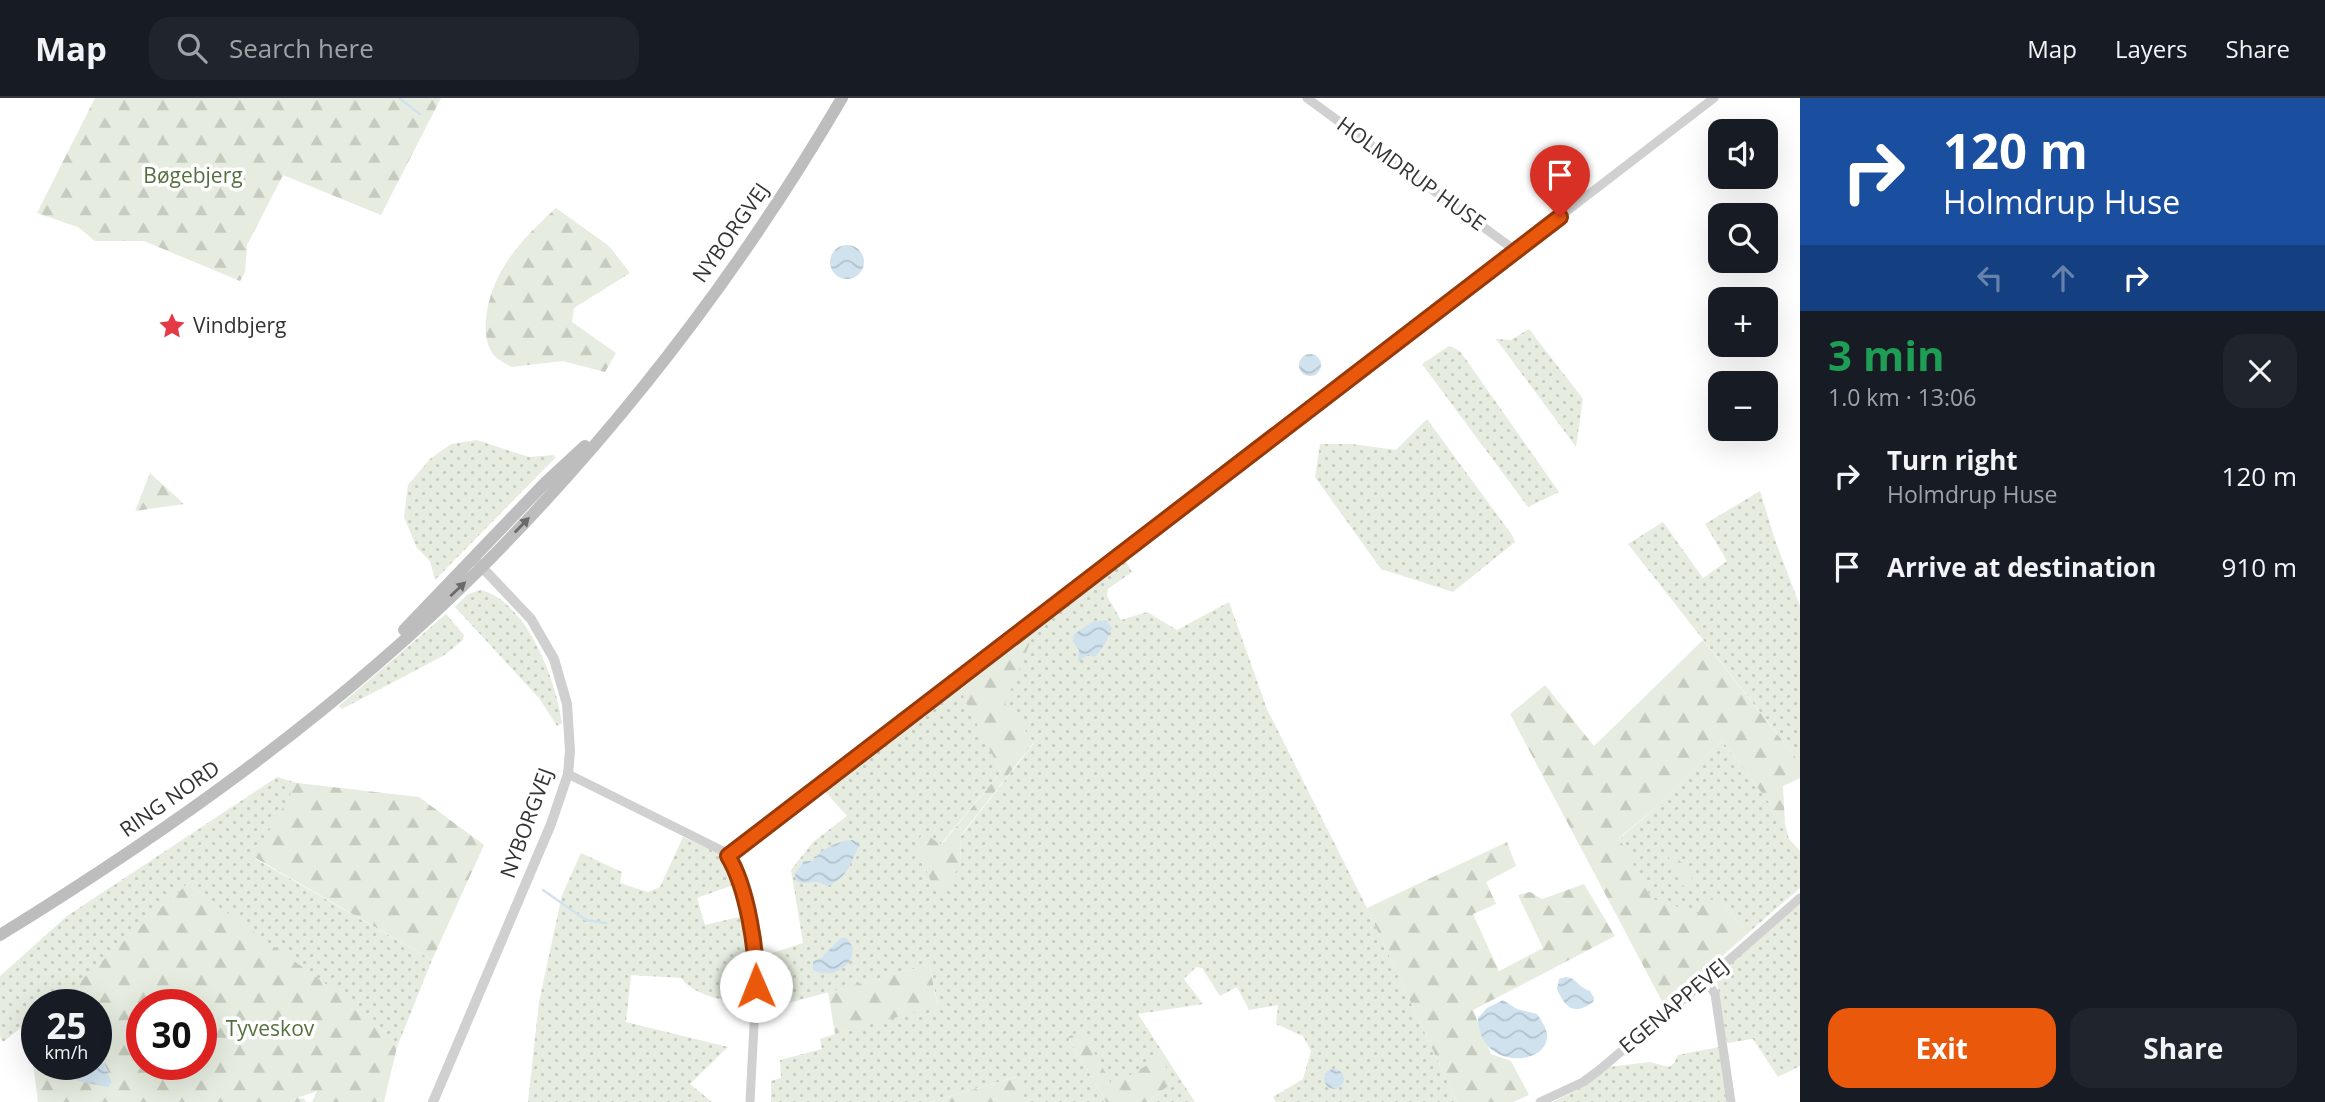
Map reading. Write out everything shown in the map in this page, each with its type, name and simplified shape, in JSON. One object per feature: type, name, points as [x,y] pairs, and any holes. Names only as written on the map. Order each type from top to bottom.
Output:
[{"type":"main road","name":"NYBORGVEJ","points":[[478,562],[644,384],[753,237],[842,98]]},
{"type":"main road","name":"RING NORD","points":[[0,935],[206,799],[274,747],[400,643],[478,562]]},
{"type":"street","name":"HOLMDRUP HUSE","points":[[1307,98],[1516,251]]},
{"type":"street","points":[[728,856],[1714,98]]},
{"type":"street","name":"NYBORGVEJ","points":[[433,1102],[551,824],[568,774],[570,727],[567,704],[554,659],[531,619],[478,562]]},
{"type":"street","points":[[568,774],[728,856],[734,866],[754,938],[757,967],[750,1102]]},
{"type":"street","name":"EGENAPPEVEJ","points":[[1540,1102],[1583,1082],[1800,898]]},
{"type":"street","points":[[1706,980],[1714,994],[1731,1102]]},
{"type":"green space","name":"Bøgebjerg","points":[[95,98],[441,98],[381,215],[283,175],[247,245],[245,272],[240,281],[144,241],[95,241],[78,227],[37,213]]},
{"type":"green space","points":[[556,208],[609,246],[630,273],[574,308],[572,322],[616,353],[605,372],[563,361],[511,367],[494,356],[488,344],[487,311],[497,280],[512,254]]},
{"type":"green space","points":[[1529,329],[1583,399],[1576,447],[1496,339],[1511,340]]},
{"type":"green space","points":[[1449,346],[1460,351],[1559,492],[1528,507],[1422,364]]},
{"type":"green space","points":[[1427,419],[1515,542],[1453,592],[1381,569],[1315,477],[1320,444],[1352,444],[1396,450]]},
{"type":"green space","points":[[477,440],[529,457],[556,457],[435,580],[430,561],[417,548],[404,517],[408,485],[430,459],[451,444]]},
{"type":"green space","points":[[150,473],[184,504],[135,511]]},
{"type":"green space","points":[[1760,491],[1800,606],[1800,763],[1628,544],[1663,522],[1703,578],[1727,561],[1705,524]]},
{"type":"green space","points":[[1124,558],[1132,572],[1108,589],[1107,596],[1121,620],[1147,612],[1177,630],[1229,602],[1267,709],[1367,908],[1457,1102],[1276,1102],[1273,1097],[1303,1079],[1311,1051],[1303,1036],[1276,1024],[1278,1005],[1249,1010],[1237,987],[1220,996],[1202,968],[1196,967],[1184,979],[1203,1004],[1138,1014],[1195,1102],[1147,1102],[1175,1081],[1112,1085],[1068,1037],[1106,1102],[1026,1102],[1016,1077],[929,1102],[771,1102],[771,1081],[781,1078],[780,1060],[822,1049],[820,1039],[938,1005],[929,965],[759,1011],[760,957],[803,943],[791,870],[813,842],[847,816],[822,788],[958,683],[1001,772],[940,845],[960,863],[961,836],[1034,743],[1004,704],[1036,628]]},
{"type":"green space","points":[[481,590],[497,597],[512,610],[537,645],[559,705],[562,723],[557,726],[539,698],[455,607],[468,594]]},
{"type":"green space","points":[[446,614],[464,635],[463,640],[443,656],[342,709],[339,706]]},
{"type":"green space","points":[[1036,628],[1005,704],[1034,742],[961,835],[960,863],[947,891],[934,889],[916,845],[923,832],[941,845],[1001,772],[960,690]]},
{"type":"green space","points":[[1703,640],[1800,763],[1800,778],[1783,786],[1785,824],[1722,740],[1654,809],[1619,838],[1652,899],[1698,913],[1699,899],[1721,900],[1747,934],[1665,1007],[1510,714],[1545,685],[1594,746]]},
{"type":"green space","points":[[1722,740],[1785,824],[1789,839],[1800,851],[1800,888],[1747,934],[1721,900],[1698,914],[1652,899],[1619,839],[1654,809]]},
{"type":"green space","points":[[277,777],[297,783],[254,858],[432,960],[397,1047],[371,1017],[187,884],[72,989],[21,989],[21,1028],[3,1042],[0,1037],[0,976],[67,916]]},
{"type":"green space","points":[[297,783],[419,797],[484,845],[432,960],[254,857]]},
{"type":"green space","points":[[683,837],[718,853],[732,873],[736,884],[697,898],[705,925],[743,916],[751,948],[751,1003],[704,994],[681,978],[631,975],[626,1022],[728,1047],[690,1084],[712,1102],[528,1102],[539,1002],[562,895],[581,853],[622,872],[620,883],[648,892],[660,887]]},
{"type":"green space","points":[[1507,842],[1516,866],[1486,882],[1496,904],[1473,914],[1499,971],[1543,948],[1518,895],[1530,892],[1542,899],[1584,884],[1615,936],[1473,1010],[1491,1054],[1511,1061],[1529,1095],[1513,1102],[1457,1102],[1367,908]]},
{"type":"green space","points":[[1663,846],[1690,870],[1692,881],[1684,887]]},
{"type":"green space","name":"Tyveskov","points":[[187,884],[372,1017],[397,1047],[384,1102],[312,1102],[317,1091],[297,1098],[306,1102],[38,1102],[35,1080],[112,1082],[112,989],[71,989]]},
{"type":"green space","points":[[1800,904],[1800,1066],[1778,1077],[1753,1039],[1727,1043],[1716,976]]},
{"type":"green space","points":[[929,965],[938,1006],[835,1034],[828,992]]},
{"type":"green space","points":[[1082,1030],[1112,1085],[1160,1058],[1175,1081],[1147,1102],[1106,1102],[1068,1037]]},
{"type":"green space","points":[[1719,1047],[1728,1102],[1552,1102],[1577,1090],[1608,1067],[1650,1062],[1669,1067],[1678,1055]]},
{"type":"green space","points":[[1017,1077],[1026,1102],[929,1102]]},
{"type":"water","points":[[847,245],[859,250],[864,262],[859,274],[847,279],[835,274],[830,262],[835,250]]},
{"type":"water","points":[[1310,354],[1320,361],[1321,365],[1314,375],[1310,376],[1300,369],[1299,365],[1306,355]]},
{"type":"water","points":[[1106,620],[1112,628],[1105,644],[1095,657],[1088,655],[1078,662],[1079,650],[1073,641],[1074,634],[1093,622]]},
{"type":"water","points":[[853,840],[860,845],[849,868],[836,882],[828,886],[817,882],[796,881],[795,874],[804,861],[813,861],[831,846]]},
{"type":"water","points":[[841,938],[846,938],[853,952],[846,965],[831,973],[813,970],[813,961],[821,958]]},
{"type":"water","points":[[1566,977],[1590,991],[1593,1002],[1580,1009],[1567,1005],[1557,989],[1559,979]]},
{"type":"water","points":[[1503,1000],[1517,1009],[1537,1014],[1547,1034],[1545,1045],[1538,1053],[1514,1058],[1501,1055],[1490,1048],[1481,1036],[1478,1018],[1487,1008]]},
{"type":"water","points":[[1330,1069],[1338,1069],[1344,1079],[1338,1089],[1330,1089],[1324,1083],[1324,1075]]},
{"type":"water","points":[[111,1080],[112,1082],[108,1087],[78,1081]]},
{"type":"waterway","points":[[399,98],[420,114]]},
{"type":"waterway","points":[[543,890],[586,920],[606,923]]},
{"type":"place","name":"Vindbjerg","points":[[172,326]]},
{"type":"route","points":[[756,986],[754,938],[734,866],[728,856],[1560,217]]}]
